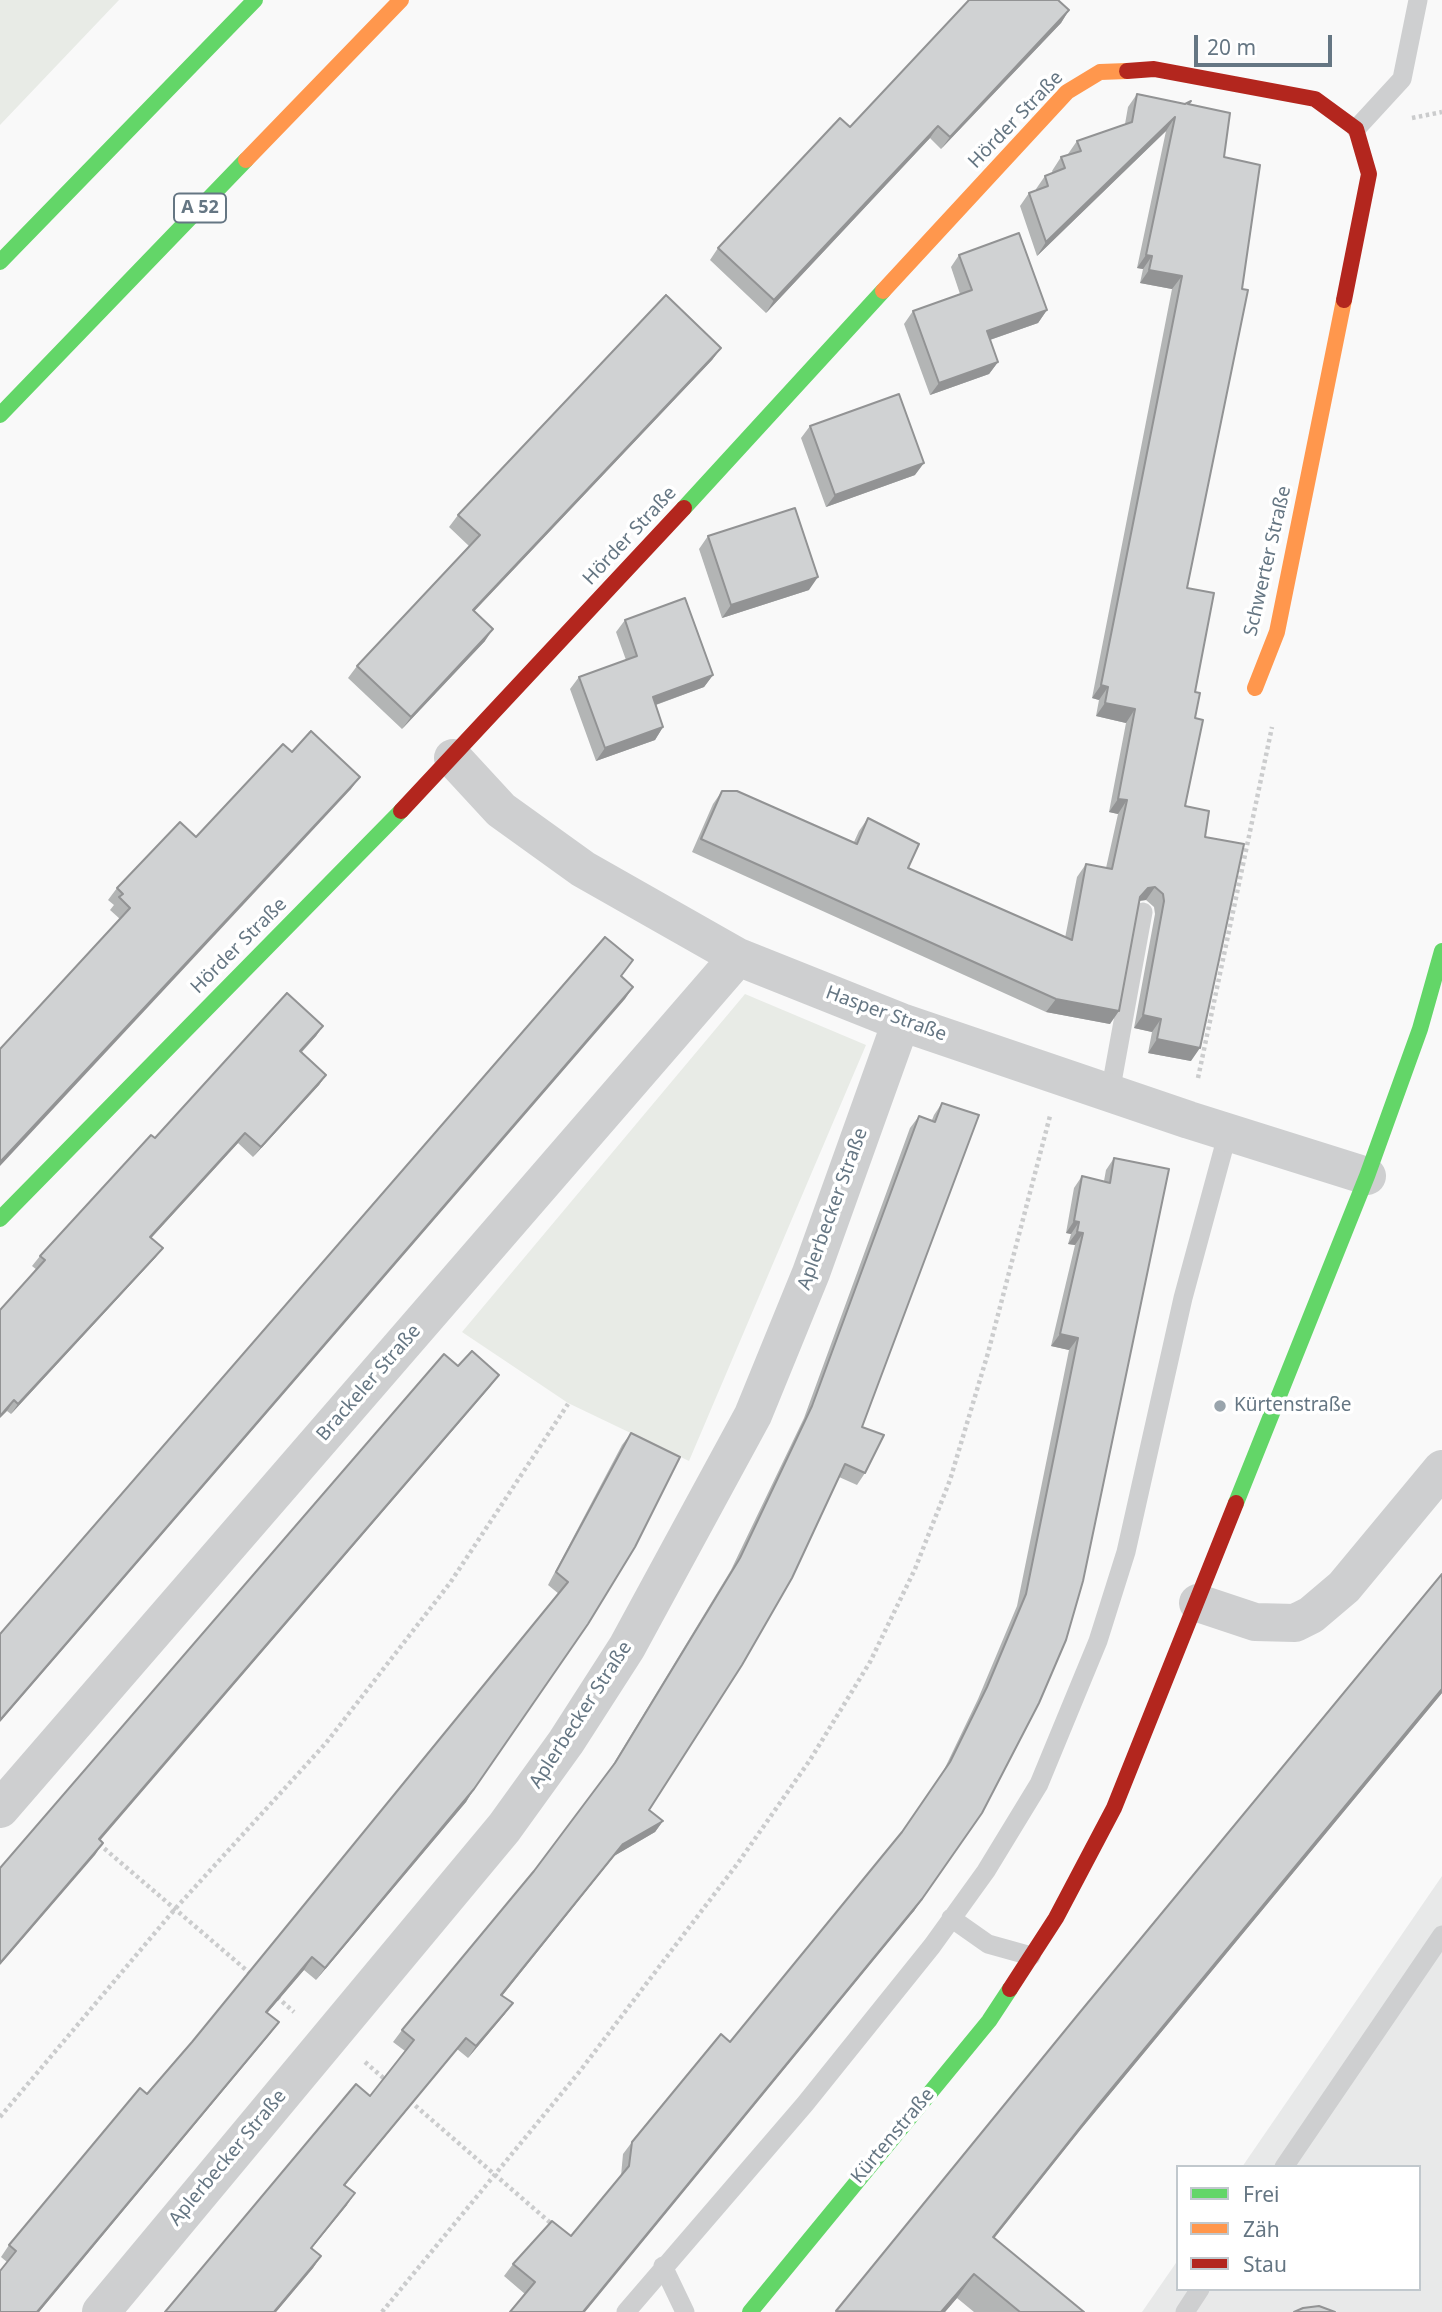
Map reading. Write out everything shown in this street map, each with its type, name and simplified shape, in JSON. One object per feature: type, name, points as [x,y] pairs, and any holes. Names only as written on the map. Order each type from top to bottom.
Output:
[{"type":"main road","points":[[0,262],[254,0]]},
{"type":"main road","name":"A 52","points":[[0,415],[401,0]]},
{"type":"main road","name":"Hörder Straße","points":[[0,1219],[453,758],[1068,92],[1100,72],[1154,69],[1315,99],[1356,129]]},
{"type":"main road","name":"Schwerter Straße","points":[[1255,688],[1277,632],[1369,174],[1356,129]]},
{"type":"main road","name":"Kürtenstraße","points":[[750,2312],[989,2021],[1056,1918],[1114,1808],[1367,1176],[1420,1029],[1442,951]]},
{"type":"street","name":"Hasper Straße","points":[[453,758],[501,810],[583,869],[738,957],[901,1022],[1189,1120],[1367,1176]]},
{"type":"street","name":"Brackeler Straße","points":[[0,1809],[738,957]]},
{"type":"street","name":"Aplerbecker Straße","points":[[101,2312],[330,2036],[431,1920],[504,1828],[566,1742],[620,1658],[753,1415],[811,1273],[901,1022]]},
{"type":"street","points":[[1198,1602],[1255,1622],[1295,1623],[1311,1615],[1344,1587],[1442,1469]]},
{"type":"lane","points":[[1356,129],[1402,79],[1418,0]]},
{"type":"lane","points":[[1110,1093],[1143,912]]},
{"type":"lane","points":[[626,2312],[805,2104],[951,1918],[986,1871],[1039,1784],[1098,1641],[1126,1552],[1183,1298],[1228,1132]]},
{"type":"lane","points":[[951,1918],[988,1944],[1031,1956]]},
{"type":"lane","points":[[1285,2165],[1442,1935]]},
{"type":"lane","points":[[663,2266],[685,2312]]},
{"type":"lane","points":[[1185,2312],[1199,2291]]},
{"type":"path","points":[[1189,1120],[1273,721],[1255,688]]},
{"type":"path","points":[[382,2312],[580,2071],[738,1863],[810,1760],[870,1662],[915,1569],[950,1480],[998,1315],[1060,1075]]},
{"type":"path","points":[[0,2117],[175,1909],[326,1743],[450,1583],[568,1404]]},
{"type":"path","points":[[95,1840],[256,1979]]},
{"type":"path","points":[[276,1996],[393,2086]]},
{"type":"path","points":[[403,2095],[555,2227]]},
{"type":"shaded area","points":[[0,0],[119,0],[0,125]]},
{"type":"shaded area","points":[[745,994],[866,1045],[689,1461],[568,1403],[462,1332]]},
{"type":"shaded area","points":[[1442,1876],[1442,2312],[1142,2312],[1176,2263],[1176,2291],[1421,2291],[1421,2165],[1243,2165]]},
{"type":"building","points":[[969,0],[1058,0],[1069,10],[950,137],[938,126],[774,300],[718,248],[840,118],[850,127]]},
{"type":"building","points":[[1137,94],[1185,104],[1191,101],[1188,104],[1230,113],[1224,157],[1260,165],[1242,289],[1248,290],[1187,588],[1214,593],[1195,692],[1200,693],[1195,718],[1203,720],[1185,806],[1209,811],[1205,837],[1244,844],[1200,1048],[1157,1039],[1161,1019],[1143,1015],[1164,901],[1163,894],[1155,887],[1148,888],[1140,897],[1119,1011],[1056,999],[701,839],[722,791],[737,791],[857,844],[868,818],[919,844],[908,868],[1072,940],[1086,864],[1112,869],[1127,800],[1118,799],[1135,709],[1105,703],[1108,687],[1101,685],[1182,276],[1149,270],[1152,256],[1146,255],[1175,117],[1046,242],[1029,193],[1048,186],[1045,176],[1065,168],[1061,157],[1081,151],[1077,141],[1132,122]]},
{"type":"building","points":[[1019,233],[1047,310],[987,331],[998,362],[939,383],[913,311],[972,290],[959,255]]},
{"type":"building","points":[[666,295],[721,348],[473,610],[493,629],[411,717],[357,666],[480,535],[458,515]]},
{"type":"building","points":[[899,394],[924,463],[835,495],[810,426]]},
{"type":"building","points":[[795,508],[818,577],[731,605],[708,536]]},
{"type":"building","points":[[685,598],[713,675],[653,697],[663,727],[605,748],[579,677],[637,656],[625,620]]},
{"type":"building","points":[[311,731],[360,777],[0,1162],[0,1049],[130,908],[119,897],[123,894],[117,888],[180,822],[196,837],[283,744],[292,752]]},
{"type":"building","points":[[605,937],[633,960],[621,976],[633,987],[0,1720],[0,1634]]},
{"type":"building","points":[[287,993],[323,1026],[300,1051],[326,1075],[261,1147],[245,1133],[150,1237],[163,1248],[18,1404],[14,1400],[0,1416],[0,1310],[45,1260],[40,1256],[151,1135],[155,1138]]},
{"type":"building","points":[[942,1103],[979,1115],[862,1427],[884,1435],[865,1473],[845,1464],[792,1578],[742,1665],[649,1810],[663,1821],[623,1844],[501,1995],[513,2003],[476,2046],[466,2038],[344,2185],[355,2193],[311,2248],[321,2256],[274,2312],[165,2312],[356,2084],[370,2096],[414,2040],[402,2030],[534,1871],[615,1763],[740,1558],[812,1406],[919,1116],[935,1122]]},
{"type":"building","points":[[1114,1158],[1169,1169],[1083,1581],[1066,1640],[1039,1703],[982,1813],[922,1899],[583,2312],[510,2312],[535,2282],[513,2264],[552,2221],[571,2236],[629,2166],[632,2142],[721,2034],[730,2042],[902,1832],[950,1762],[987,1687],[1026,1594],[1078,1338],[1060,1334],[1083,1233],[1077,1232],[1079,1222],[1074,1221],[1082,1176],[1110,1183]]},
{"type":"building","points":[[472,1351],[499,1375],[99,1839],[103,1843],[0,1963],[0,1868],[444,1354],[458,1366]]},
{"type":"building","points":[[631,1433],[680,1457],[635,1547],[588,1624],[474,1789],[325,1968],[312,1957],[266,2012],[279,2022],[37,2312],[0,2312],[0,2271],[16,2251],[9,2245],[140,2088],[147,2094],[192,2042],[568,1582],[556,1572]]},
{"type":"building","points":[[1442,1574],[1442,1689],[1098,2105],[993,2237],[1084,2312],[1020,2312],[974,2274],[941,2312],[836,2311],[1076,2017]]},
{"type":"building","points":[[1319,2306],[1335,2312],[1294,2312],[1303,2308]]},
{"type":"traffic: fast","points":[[0,262],[255,0]]},
{"type":"traffic: fast","points":[[0,415],[246,160]]},
{"type":"traffic: fast","points":[[684,508],[883,291]]},
{"type":"traffic: fast","points":[[0,1219],[401,811]]},
{"type":"traffic: fast","points":[[1236,1503],[1367,1176],[1420,1029],[1442,951]]},
{"type":"traffic: fast","points":[[750,2312],[989,2021],[1010,1989]]},
{"type":"traffic: slow","points":[[246,160],[401,0]]},
{"type":"traffic: slow","points":[[883,291],[1067,92],[1100,72],[1127,71]]},
{"type":"traffic: slow","points":[[1255,688],[1277,632],[1344,300]]},
{"type":"traffic: jam","points":[[1127,71],[1154,69],[1315,99],[1356,129],[1369,174],[1344,300]]},
{"type":"traffic: jam","points":[[401,811],[684,508]]},
{"type":"traffic: jam","points":[[1010,1989],[1056,1918],[1114,1808],[1236,1503]]},
{"type":"place","name":"Kürtenstraße","points":[[1220,1406]]}]
